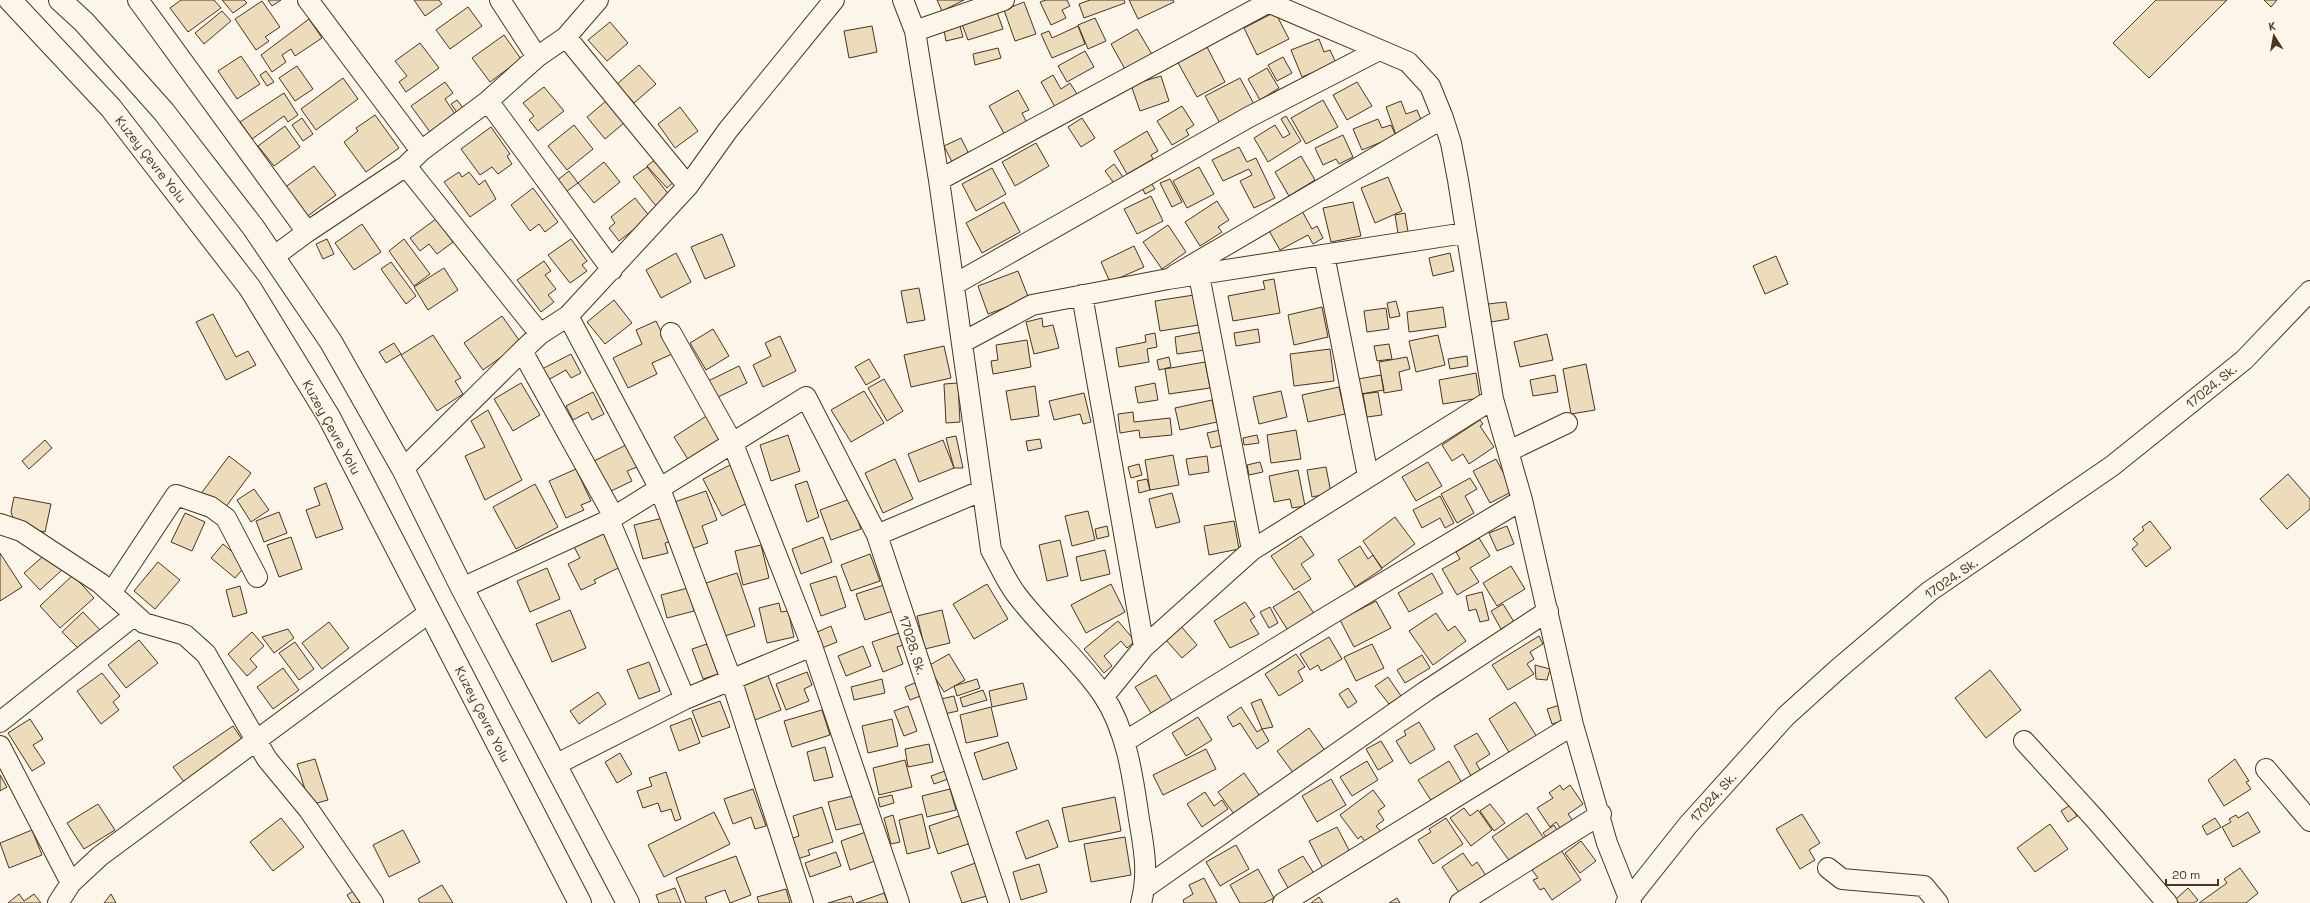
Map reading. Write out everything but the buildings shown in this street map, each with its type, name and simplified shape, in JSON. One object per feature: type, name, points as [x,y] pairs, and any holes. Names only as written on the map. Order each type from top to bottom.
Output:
[{"type":"highway","name":"Kuzey Çevre Yolu","points":[[10,0],[112,108],[250,288],[329,417],[580,903]]},
{"type":"highway","points":[[60,0],[84,22],[164,112],[253,227],[331,342],[402,469],[462,588],[628,903]]},
{"type":"street","points":[[138,0],[307,232]]},
{"type":"street","points":[[308,0],[421,151]]},
{"type":"street","points":[[500,0],[537,57]]},
{"type":"street","points":[[273,258],[307,232],[406,166],[421,151],[488,101],[537,57],[566,37],[598,0]]},
{"type":"street","points":[[402,469],[540,334],[568,316],[612,270],[688,186],[728,130],[834,0]]},
{"type":"street","points":[[903,0],[916,31],[955,284],[981,491],[991,550],[1016,594],[1072,655],[1104,696],[1124,742],[1133,777],[1145,854],[1144,895]]},
{"type":"street","points":[[916,31],[1004,0]]},
{"type":"street","points":[[939,180],[1266,1],[1408,62],[1430,86],[1451,143],[1493,399],[1522,500],[1573,725],[1600,814],[1607,843],[1629,901]]},
{"type":"street","points":[[566,37],[688,186]]},
{"type":"street","points":[[955,284],[1249,117],[1379,50]]},
{"type":"street","points":[[488,101],[612,270]]},
{"type":"street","points":[[1168,279],[1443,118]]},
{"type":"street","points":[[406,166],[540,334]]},
{"type":"street","points":[[963,342],[1032,305],[1168,279],[1466,233]]},
{"type":"street","points":[[1324,255],[1368,476]]},
{"type":"street","points":[[1199,275],[1252,550]]},
{"type":"street","name":"17024. Sk.","points":[[1629,901],[1688,825],[1786,716],[1838,669],[1930,591],[2112,466],[2244,360],[2310,291]]},
{"type":"street","points":[[1082,295],[1144,647]]},
{"type":"street","points":[[568,316],[660,489],[731,679],[803,903]]},
{"type":"street","points":[[671,333],[733,444],[812,646],[899,903]]},
{"type":"street","points":[[522,351],[611,518],[684,699]]},
{"type":"street","name":"17028. Sk.","points":[[733,444],[806,397],[877,535],[999,903]]},
{"type":"street","points":[[1104,696],[1144,647],[1252,550],[1493,399]]},
{"type":"street","points":[[1509,451],[1567,423]]},
{"type":"street","points":[[462,588],[611,518],[733,444]]},
{"type":"street","points":[[877,535],[981,491]]},
{"type":"street","points":[[111,593],[176,495],[211,507],[226,518],[257,577]]},
{"type":"street","points":[[1124,742],[1328,616],[1522,500]]},
{"type":"street","points":[[0,524],[21,531],[100,583],[144,622],[185,636],[206,654],[267,759],[309,810],[374,903]]},
{"type":"street","points":[[1144,895],[1426,691],[1548,611]]},
{"type":"street","points":[[58,903],[71,882],[100,856],[256,739],[430,612]]},
{"type":"street","points":[[0,722],[135,615]]},
{"type":"street","points":[[555,765],[684,699],[812,646]]},
{"type":"street","points":[[1283,903],[1573,725]]},
{"type":"street","points":[[2024,741],[2095,819],[2167,903]]},
{"type":"street","points":[[0,746],[71,882]]},
{"type":"street","points":[[2266,769],[2310,821]]},
{"type":"street","points":[[1460,903],[1600,814]]},
{"type":"street","points":[[1828,868],[1842,879],[1924,886],[1938,903]]}]
